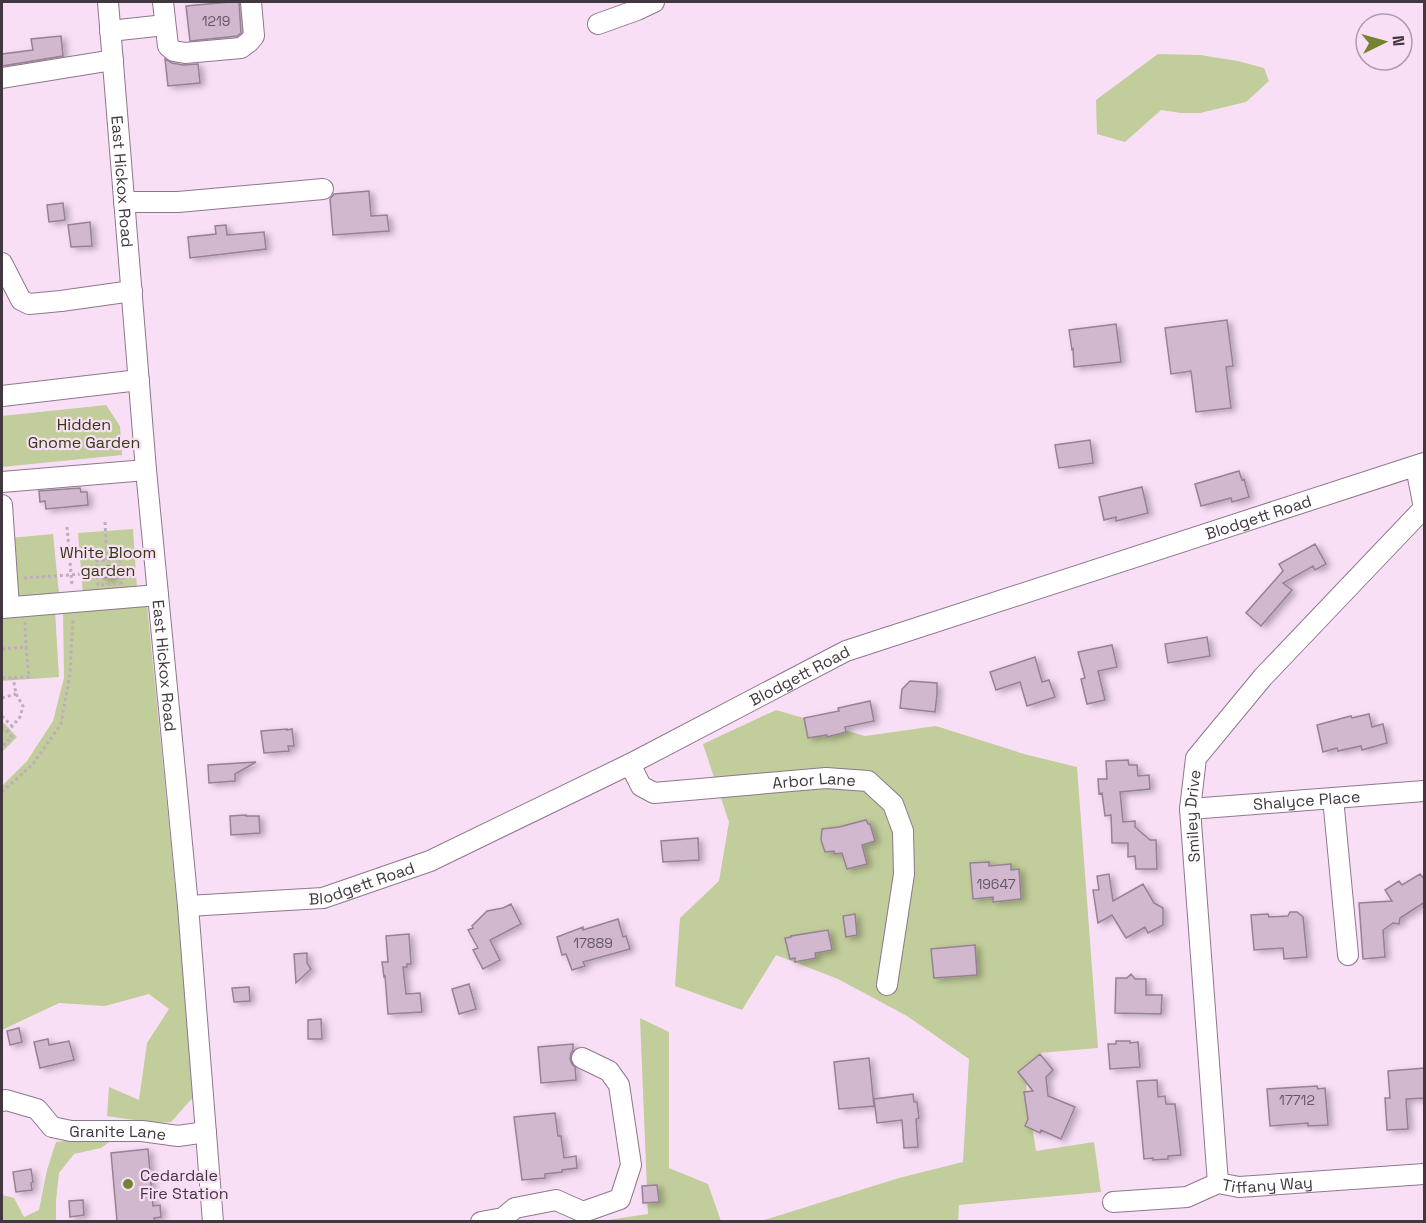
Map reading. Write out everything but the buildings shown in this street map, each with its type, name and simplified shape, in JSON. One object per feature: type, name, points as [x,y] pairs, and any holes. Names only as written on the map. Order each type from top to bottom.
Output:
[{"type":"street","name":"East Hickox Road","points":[[108,2],[146,470],[188,906],[213,1221]]},
{"type":"street","points":[[163,2],[169,49],[194,53],[241,48],[249,42],[254,36],[251,2]]},
{"type":"street","points":[[598,24],[654,2]]},
{"type":"street","points":[[110,31],[165,25]]},
{"type":"street","points":[[2,78],[113,60]]},
{"type":"street","points":[[124,202],[178,202],[322,189]]},
{"type":"street","points":[[2,263],[21,300],[29,304],[132,291]]},
{"type":"street","points":[[2,396],[139,380]]},
{"type":"street","name":"Blodgett Road","points":[[188,906],[323,898],[430,861],[630,764],[846,651],[1420,465]]},
{"type":"street","name":"Smiley Drive","points":[[1218,1183],[1190,809],[1196,758],[1263,677],[1424,508],[1420,465]]},
{"type":"street","points":[[2,482],[146,470]]},
{"type":"street","points":[[2,505],[7,579],[12,607],[158,595]]},
{"type":"street","name":"Arbor Lane","points":[[630,764],[641,786],[654,793],[826,778],[868,781],[892,804],[903,831],[904,874],[887,985]]},
{"type":"street","name":"Shalyce Place","points":[[1190,809],[1425,791]]},
{"type":"street","points":[[1333,798],[1348,955]]},
{"type":"street","points":[[481,1221],[503,1218],[515,1208],[556,1200],[583,1212],[620,1199],[631,1165],[619,1085],[609,1071],[582,1058]]},
{"type":"street","name":"Granite Lane","points":[[2,1101],[6,1100],[37,1109],[52,1127],[71,1131],[142,1131],[178,1136],[206,1132]]},
{"type":"street","name":"Tiffany Way","points":[[1113,1202],[1187,1197],[1218,1183],[1239,1187],[1425,1174]]},
{"type":"path","points":[[105,522],[107,560]]},
{"type":"path","points":[[2,792],[33,764],[61,724],[70,674],[74,602],[67,527]]},
{"type":"path","points":[[120,559],[122,583],[98,585],[96,561],[107,560],[120,559]]},
{"type":"path","points":[[7,579],[97,573]]},
{"type":"path","points":[[2,678],[29,677],[26,647],[12,607]]},
{"type":"path","points":[[2,649],[26,647]]},
{"type":"path","points":[[7,732],[20,717],[23,706],[16,694],[13,678]]},
{"type":"path","points":[[2,698],[16,694]]},
{"type":"path","points":[[2,716],[12,726]]},
{"type":"path","points":[[2,730],[3,728],[12,736],[2,747]]},
{"type":"green space","points":[[1158,54],[1200,55],[1238,61],[1264,68],[1269,81],[1246,102],[1200,113],[1161,110],[1125,142],[1097,134],[1096,100]]},
{"type":"green space","name":"Hidden Gnome Garden","points":[[106,405],[120,426],[122,455],[2,467],[2,416]]},
{"type":"green space","name":"White Bloom garden","points":[[133,529],[137,590],[83,594],[78,533]]},
{"type":"green space","points":[[53,534],[59,594],[15,597],[10,538]]},
{"type":"green space","points":[[147,605],[196,1094],[171,1122],[154,1123],[107,1116],[109,1087],[139,1100],[147,1043],[169,1009],[149,994],[105,1006],[59,1003],[2,1030],[2,786],[27,761],[53,721],[64,678],[63,610]]},
{"type":"green space","points":[[55,611],[59,677],[2,681],[2,615]]},
{"type":"green space","points":[[776,710],[865,736],[936,726],[1024,754],[1077,767],[1098,1048],[1039,1053],[1026,1086],[1036,1151],[1094,1142],[1101,1192],[959,1205],[958,1221],[761,1221],[899,1178],[963,1162],[969,1059],[907,1016],[838,979],[776,955],[742,1010],[675,986],[680,918],[719,881],[729,822],[703,744]]},
{"type":"green space","points":[[2,723],[17,737],[2,752]]},
{"type":"green space","points":[[640,1018],[669,1032],[669,1168],[708,1184],[721,1221],[595,1222],[648,1214]]},
{"type":"green space","points":[[99,1136],[112,1140],[101,1148],[74,1154],[59,1173],[56,1221],[2,1222],[2,1195],[14,1198],[24,1217],[39,1210],[47,1170],[56,1142]]},
{"type":"place","name":"Cedardale Fire Station","points":[[128,1184]]}]
